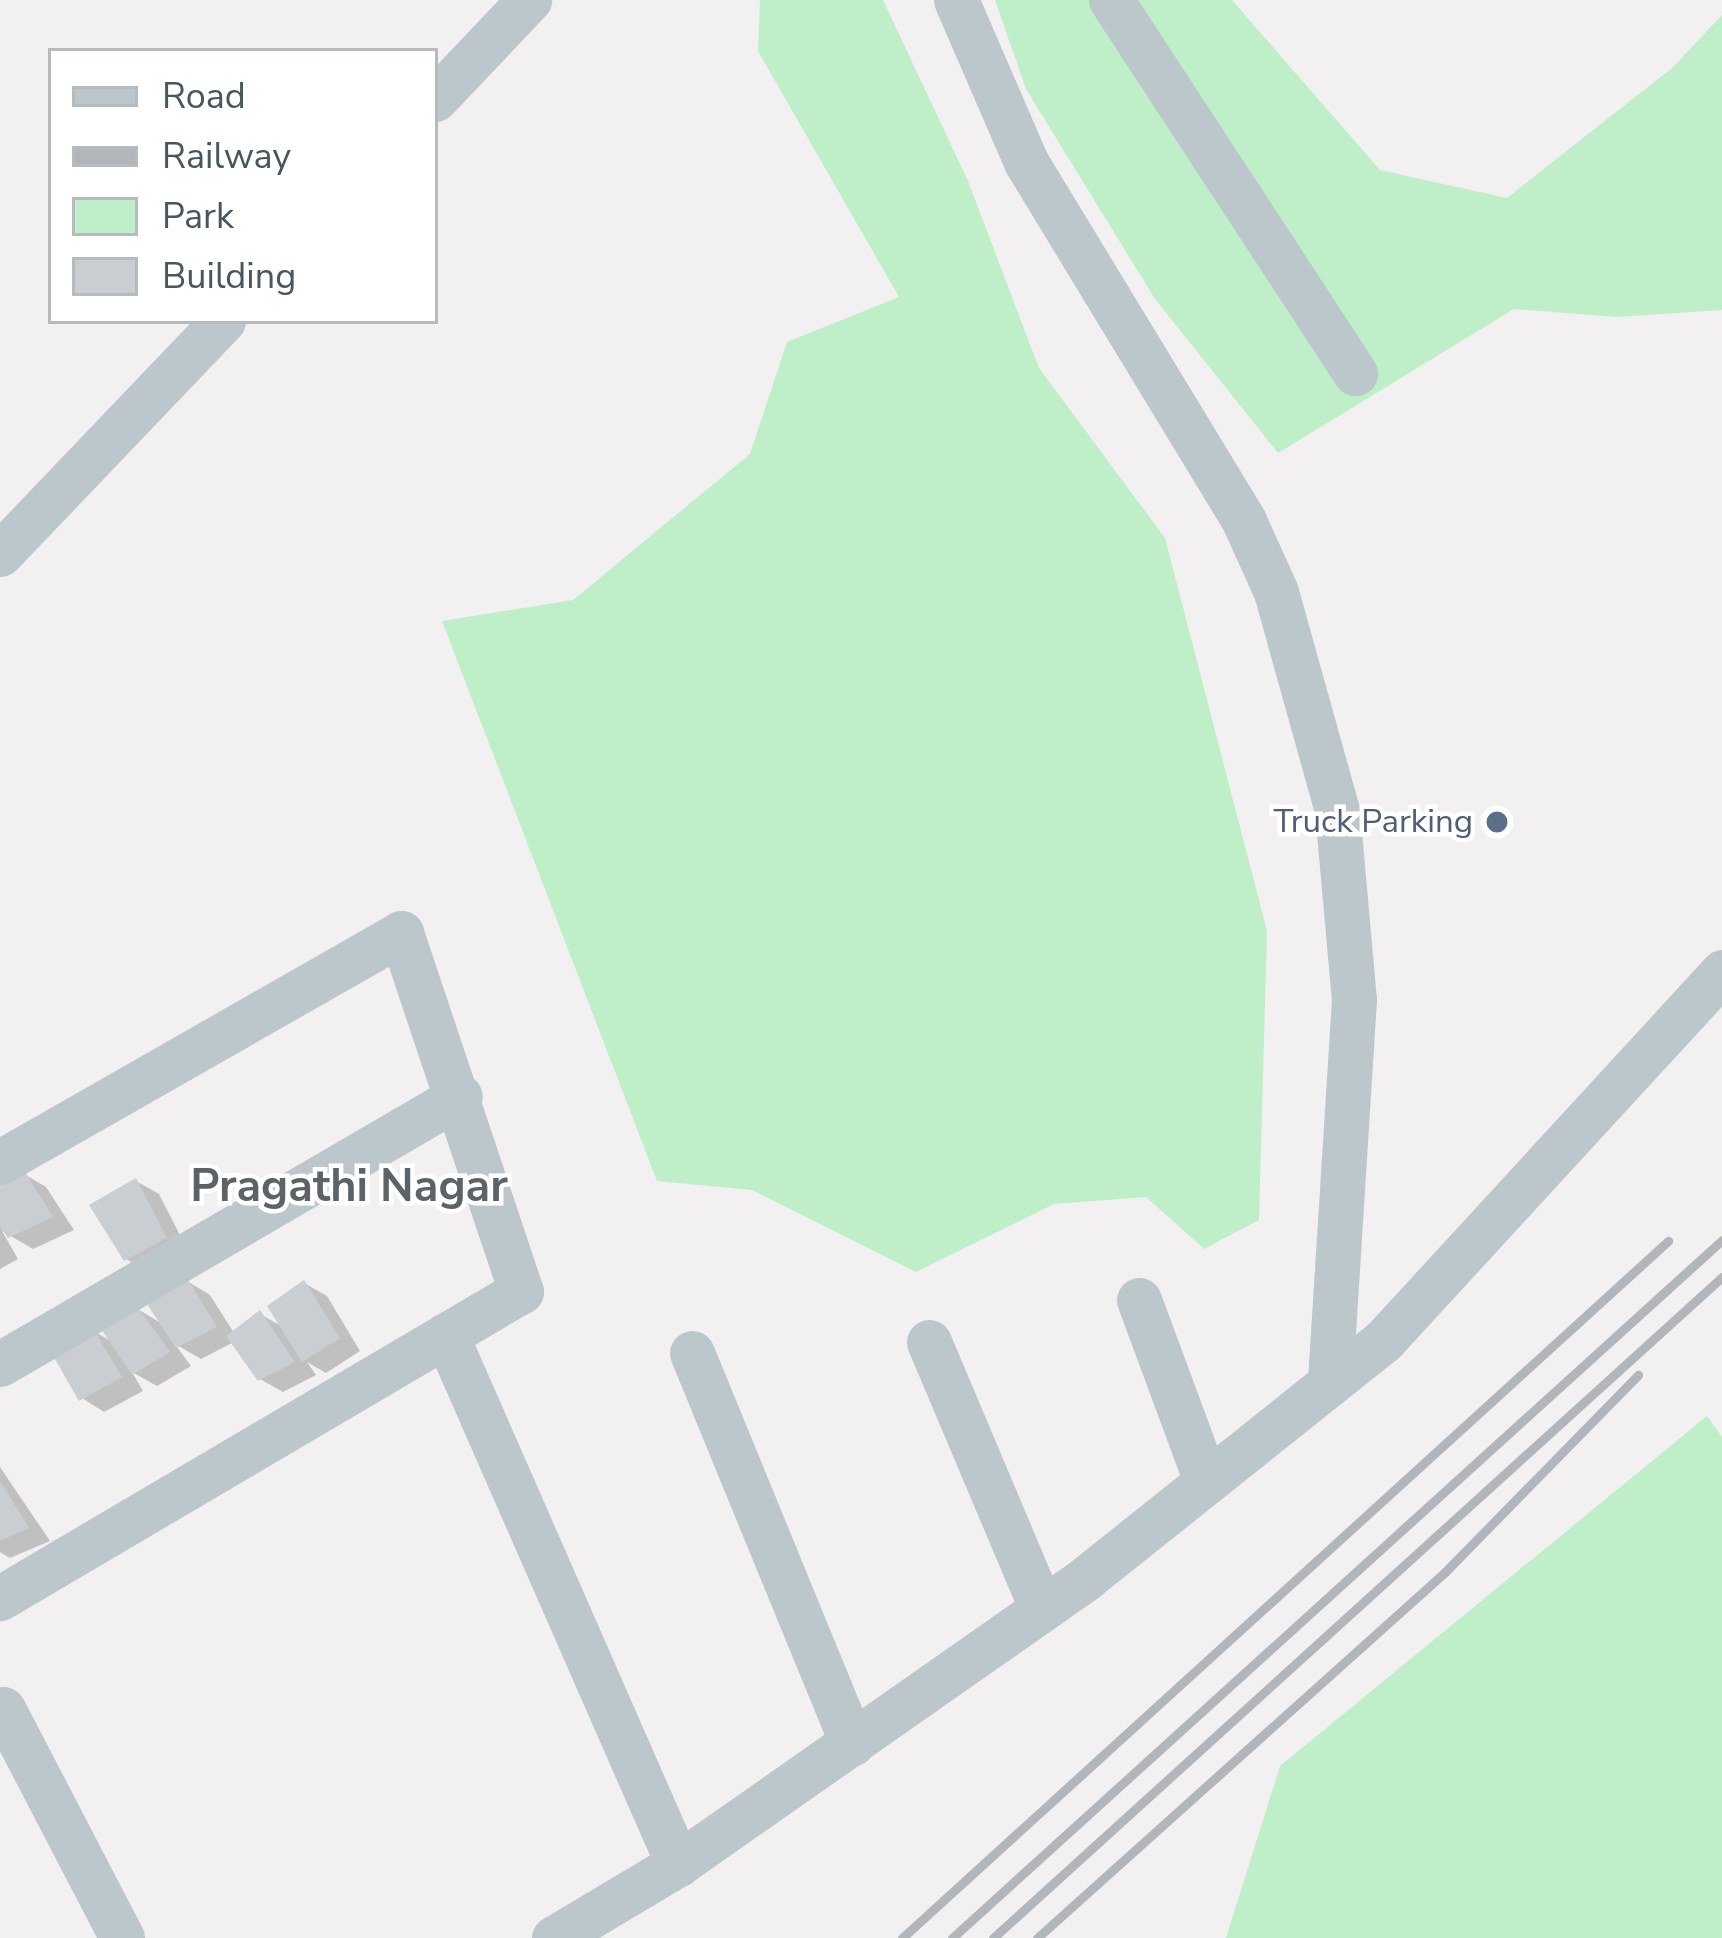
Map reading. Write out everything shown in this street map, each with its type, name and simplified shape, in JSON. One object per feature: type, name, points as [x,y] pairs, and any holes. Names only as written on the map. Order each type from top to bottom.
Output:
[{"type":"street","points":[[438,95],[529,0]]},
{"type":"street","points":[[956,0],[1026,162],[1244,521],[1276,592],[1337,810],[1354,999],[1330,1383]]},
{"type":"street","points":[[1111,0],[1355,373]]},
{"type":"street","points":[[0,554],[220,324]]},
{"type":"street","points":[[0,1162],[400,933],[460,1096],[521,1291],[0,1598]]},
{"type":"street","points":[[554,1938],[678,1864],[1042,1609],[1384,1340],[1722,973]]},
{"type":"street","points":[[0,1364],[460,1096]]},
{"type":"street","points":[[1139,1300],[1206,1481]]},
{"type":"street","points":[[446,1335],[678,1864]]},
{"type":"street","points":[[928,1342],[1042,1609]]},
{"type":"street","points":[[692,1353],[851,1744]]},
{"type":"street","points":[[3,1709],[122,1938]]},
{"type":"green space","points":[[760,0],[883,0],[968,181],[1039,368],[1165,538],[1267,931],[1259,1220],[1204,1249],[1146,1197],[1054,1204],[916,1272],[752,1190],[657,1181],[442,621],[573,600],[750,454],[787,342],[899,297],[758,51]]},
{"type":"green space","points":[[995,0],[1232,0],[1380,170],[1507,198],[1672,68],[1722,15],[1722,310],[1617,317],[1514,309],[1278,453],[1155,299],[1026,89]]},
{"type":"green space","points":[[1707,1416],[1722,1437],[1722,1938],[1226,1938],[1280,1766]]},
{"type":"building","points":[[24,1170],[53,1217],[8,1238],[0,1226],[0,1182]]},
{"type":"building","points":[[136,1178],[167,1238],[124,1261],[89,1205]]},
{"type":"building","points":[[187,1278],[217,1327],[176,1348],[143,1298]]},
{"type":"building","points":[[304,1280],[340,1338],[302,1362],[267,1306]]},
{"type":"building","points":[[136,1305],[170,1352],[132,1375],[99,1326]]},
{"type":"building","points":[[260,1310],[295,1362],[258,1381],[226,1336]]},
{"type":"building","points":[[92,1327],[122,1377],[79,1401],[48,1347]]},
{"type":"building","points":[[0,1481],[29,1528],[0,1541]]},
{"type":"railway","points":[[952,1938],[1722,1240]]},
{"type":"railway","points":[[902,1938],[1668,1241]]},
{"type":"railway","points":[[993,1938],[1722,1277]]},
{"type":"railway","points":[[1037,1938],[1445,1572],[1638,1375]]},
{"type":"place","name":"Truck Parking","points":[[1497,822]]},
{"type":"district","name":"Pragathi Nagar","points":[[349,1187]]}]
